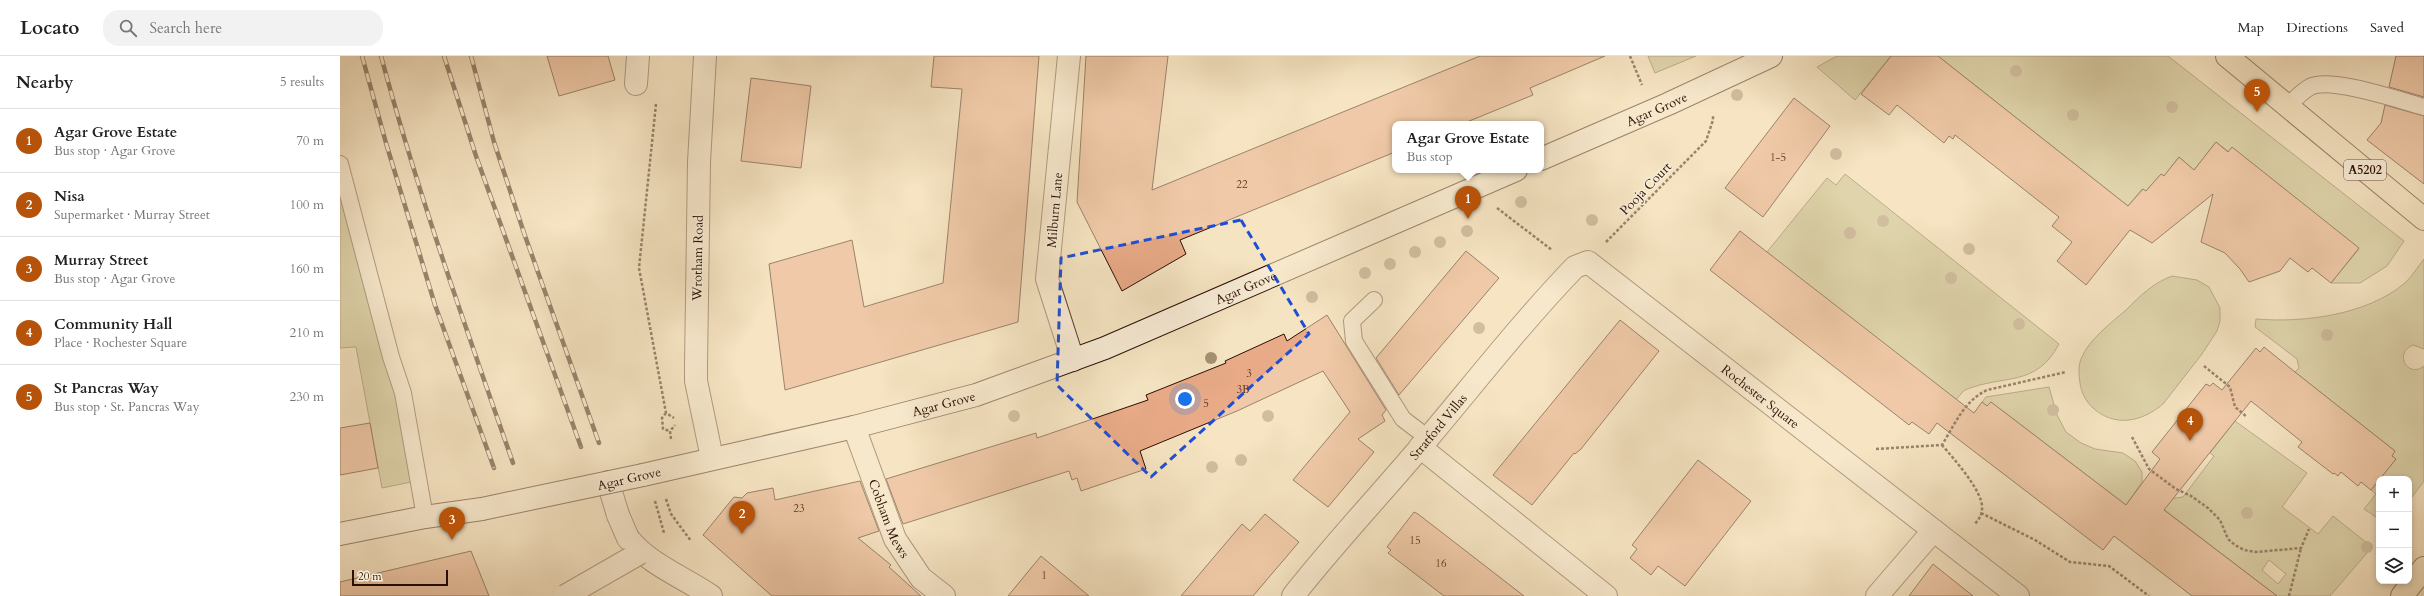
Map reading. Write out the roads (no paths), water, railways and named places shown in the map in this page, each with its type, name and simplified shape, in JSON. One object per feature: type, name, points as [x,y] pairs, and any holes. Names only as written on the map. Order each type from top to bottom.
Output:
[{"type":"main road","name":"A5202","points":[[2227,56],[2424,219]]},
{"type":"main road","points":[[2402,596],[2424,569]]},
{"type":"street","points":[[636,84],[638,56]]},
{"type":"street","name":"Wrotham Road","points":[[705,56],[699,162],[696,381],[712,458]]},
{"type":"street","name":"Milburn Lane","points":[[1069,56],[1047,279],[1073,360]]},
{"type":"street","name":"Agar Grove","points":[[1544,158],[1758,59]]},
{"type":"street","name":"Agar Grove","points":[[340,534],[424,517],[482,509],[643,475],[712,458],[854,427],[976,395],[1105,348],[1509,173]]},
{"type":"street","name":"Stratford Villas","points":[[1293,596],[1330,548],[1424,443],[1525,322],[1575,267],[1595,254]]},
{"type":"street","name":"Rochester Square","points":[[1595,254],[1832,452],[2018,596]]},
{"type":"street","name":"Cobham Mews","points":[[854,427],[895,539],[921,578],[944,596]]},
{"type":"street","points":[[1424,443],[1606,596]]},
{"type":"street","points":[[608,482],[622,525],[628,538],[640,553],[666,571],[711,596]]},
{"type":"street","points":[[1878,596],[1933,531]]},
{"type":"street","points":[[565,596],[640,553]]},
{"type":"lane","points":[[2288,107],[2312,86],[2328,84],[2359,89],[2424,107]]},
{"type":"lane","points":[[340,164],[391,357],[403,393],[424,517]]},
{"type":"lane","points":[[1374,300],[1352,321],[1354,341],[1404,419],[1424,443]]},
{"type":"railway","points":[[362,56],[386,143],[435,305],[494,468]]},
{"type":"railway","points":[[381,56],[395,108],[427,210],[460,311],[513,463]]},
{"type":"railway","points":[[444,56],[476,156],[581,447]]},
{"type":"railway","points":[[471,56],[494,142],[524,233],[599,443]]},
{"type":"place","name":"St Pancras Way","points":[[2257,112]]},
{"type":"place","name":"Agar Grove Estate","points":[[1468,219]]},
{"type":"place","name":"Community Hall","points":[[2190,441]]},
{"type":"place","name":"Nisa","points":[[742,534]]},
{"type":"place","name":"Murray Street","points":[[452,540]]}]
